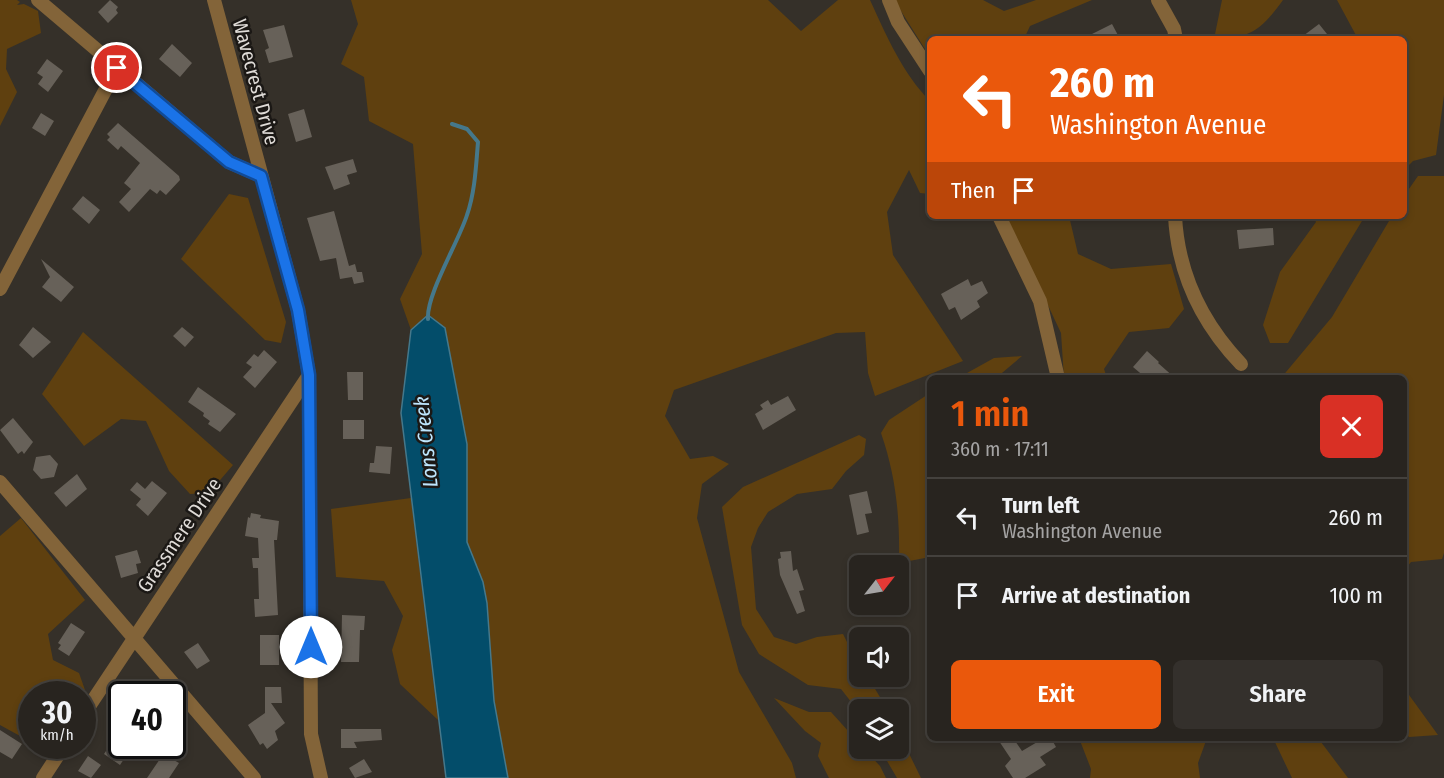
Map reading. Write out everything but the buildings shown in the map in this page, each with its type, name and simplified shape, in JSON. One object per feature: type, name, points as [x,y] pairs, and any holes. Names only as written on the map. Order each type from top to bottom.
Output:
[{"type":"street","points":[[38,0],[229,162],[261,176]]},
{"type":"street","name":"Wavecrest Drive","points":[[214,0],[298,310],[309,375],[311,734],[319,774]]},
{"type":"street","points":[[889,0],[898,22],[927,66]]},
{"type":"street","points":[[1158,0],[1174,28],[1175,36]]},
{"type":"street","points":[[0,289],[117,68]]},
{"type":"street","points":[[1000,219],[1040,301],[1057,375]]},
{"type":"street","points":[[1175,219],[1181,264],[1189,287],[1220,341],[1241,364]]},
{"type":"street","name":"Grassmere Drive","points":[[96,696],[309,375]]},
{"type":"street","points":[[0,482],[254,778]]},
{"type":"street","points":[[43,778],[55,759]]},
{"type":"shaded area","points":[[0,0],[17,0],[20,2],[17,5],[24,4],[38,11],[41,33],[7,49],[6,69],[17,92],[0,126]]},
{"type":"shaded area","points":[[351,0],[768,0],[801,31],[838,0],[870,0],[903,66],[927,98],[927,194],[920,193],[909,170],[887,212],[893,255],[963,361],[875,396],[868,373],[865,332],[836,333],[674,390],[665,416],[690,459],[713,456],[729,464],[702,484],[697,518],[739,672],[792,763],[796,778],[508,778],[494,701],[487,603],[483,582],[467,542],[467,444],[445,328],[428,315],[411,330],[400,299],[422,254],[413,144],[369,121],[364,77],[341,64],[358,24]]},
{"type":"shaded area","points":[[894,0],[983,0],[1004,11],[1036,0],[1092,0],[1030,26],[1025,36],[927,36],[927,52]]},
{"type":"shaded area","points":[[1222,0],[1283,0],[1262,25],[1247,34],[1215,36]]},
{"type":"shaded area","points":[[1337,0],[1444,0],[1444,95],[1436,155],[1413,161],[1407,167],[1407,36],[1356,36]]},
{"type":"shaded area","points":[[1418,176],[1444,176],[1444,553],[1442,559],[1411,562],[1407,567],[1407,375],[1284,375],[1332,317],[1390,219],[1407,219],[1407,192]]},
{"type":"shaded area","points":[[229,194],[248,198],[286,322],[281,343],[265,340],[181,259]]},
{"type":"shaded area","points":[[1007,219],[1070,219],[1078,254],[1111,269],[1171,264],[1184,309],[1169,328],[1129,332],[1104,369],[1106,375],[1064,375],[1061,333]]},
{"type":"shaded area","points":[[1314,219],[1363,219],[1288,343],[1270,343],[1263,325],[1280,272],[1316,222]]},
{"type":"shaded area","points":[[83,332],[233,465],[209,493],[190,494],[169,471],[146,421],[121,419],[84,446],[42,394]]},
{"type":"shaded area","points":[[1022,356],[1000,375],[963,375],[994,358]]},
{"type":"shaded area","points":[[927,395],[927,558],[909,561],[909,555],[899,555],[896,497],[881,433],[889,420]]},
{"type":"shaded area","points":[[859,435],[866,439],[864,455],[846,471],[832,489],[797,494],[768,512],[758,528],[751,547],[756,609],[774,637],[796,644],[817,637],[843,634],[849,646],[849,687],[874,687],[881,699],[849,699],[841,689],[808,685],[759,654],[742,625],[722,507],[743,487]]},
{"type":"shaded area","points":[[411,498],[438,720],[400,684],[392,650],[403,616],[384,581],[336,577],[331,509]]},
{"type":"shaded area","points":[[21,518],[85,600],[48,634],[53,660],[79,673],[82,681],[18,681],[18,735],[0,725],[0,536]]},
{"type":"shaded area","points":[[1407,692],[1438,735],[1409,737],[1407,735]]},
{"type":"shaded area","points":[[774,698],[809,712],[831,712],[849,732],[849,759],[873,759],[886,778],[829,778],[818,756],[821,743],[805,731]]},
{"type":"shaded area","points":[[1080,741],[1206,741],[1198,763],[1200,778],[1090,778],[1091,769]]},
{"type":"shaded area","points":[[1274,741],[1320,741],[1348,778],[1292,778]]},
{"type":"shaded area","points":[[909,753],[921,778],[897,778],[886,759],[909,759]]},
{"type":"water","points":[[428,315],[445,328],[467,444],[467,542],[483,582],[487,603],[494,701],[508,778],[446,778],[401,413],[411,330]]},
{"type":"waterway","name":"Lons Creek","points":[[428,319],[437,282],[467,215],[475,179],[478,142],[467,129],[452,124]]},
{"type":"route","points":[[117,68],[229,162],[261,176],[298,310],[309,375],[312,538],[311,647]]}]
